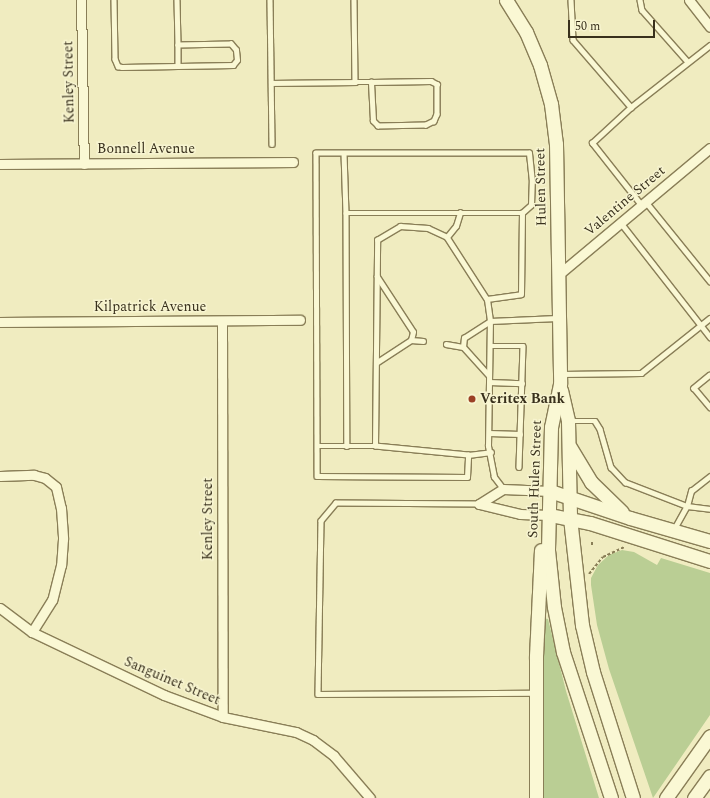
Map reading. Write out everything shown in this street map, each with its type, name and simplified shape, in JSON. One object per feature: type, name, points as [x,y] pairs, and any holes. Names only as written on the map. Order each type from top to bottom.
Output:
[{"type":"main road","name":"Hulen Street","points":[[507,0],[535,52],[551,104],[556,144],[560,379]]},
{"type":"main road","points":[[560,379],[568,421],[570,518],[579,607],[586,644],[632,795]]},
{"type":"main road","name":"South Hulen Street","points":[[560,379],[551,427],[549,564],[563,652],[611,798]]},
{"type":"main road","points":[[568,445],[591,482],[630,518]]},
{"type":"main road","points":[[550,491],[569,496],[630,518],[710,541]]},
{"type":"main road","points":[[536,798],[535,693],[542,547],[550,515],[570,518],[710,561]]},
{"type":"main road","points":[[666,798],[710,736]]},
{"type":"main road","points":[[694,798],[710,776]]},
{"type":"street","name":"Kenley Street","points":[[81,0],[84,164]]},
{"type":"street","points":[[501,0],[507,0]]},
{"type":"street","points":[[689,0],[710,26]]},
{"type":"street","name":"Valentine Street","points":[[558,275],[710,148]]},
{"type":"street","name":"Bonnell Avenue","points":[[0,164],[293,162]]},
{"type":"street","name":"Kilpatrick Avenue","points":[[0,322],[300,320]]},
{"type":"street","name":"Kenley Street","points":[[222,321],[223,717]]},
{"type":"street","points":[[0,476],[34,475],[45,478],[56,487],[61,508],[63,539],[61,565],[52,600],[32,632]]},
{"type":"street","points":[[479,504],[503,489],[550,491]]},
{"type":"street","points":[[479,504],[520,514],[550,515]]},
{"type":"street","name":"Sanguinet Street","points":[[0,608],[32,632],[164,695],[223,717],[296,732],[313,740],[334,756],[370,798]]},
{"type":"lane","points":[[114,0],[116,64],[122,66],[233,65],[237,60],[236,50],[231,44],[178,45]]},
{"type":"lane","points":[[177,0],[178,66]]},
{"type":"lane","points":[[270,0],[272,144]]},
{"type":"lane","points":[[354,0],[355,82]]},
{"type":"lane","points":[[571,0],[573,40],[631,107]]},
{"type":"lane","points":[[640,0],[642,10],[688,62]]},
{"type":"lane","points":[[710,45],[631,107],[592,143],[710,281]]},
{"type":"lane","points":[[271,83],[431,81],[437,84],[437,114],[434,121],[426,125],[378,126],[373,121],[371,82]]},
{"type":"lane","points":[[346,214],[522,213],[531,205],[532,182],[529,153],[316,153],[317,476],[467,477],[468,455]]},
{"type":"lane","points":[[344,153],[348,446]]},
{"type":"lane","points":[[447,237],[456,226],[460,213]]},
{"type":"lane","points":[[487,299],[521,294],[522,213]]},
{"type":"lane","points":[[621,222],[710,337]]},
{"type":"lane","points":[[375,446],[377,240],[400,226],[428,228],[447,237],[487,299],[490,321],[490,452],[494,477],[503,489]]},
{"type":"lane","points":[[377,276],[413,332],[411,340]]},
{"type":"lane","points":[[463,347],[464,338],[490,321],[559,318]]},
{"type":"lane","points":[[560,379],[641,373],[710,318]]},
{"type":"lane","points":[[376,363],[411,340],[423,341]]},
{"type":"lane","points":[[446,344],[463,347],[489,376]]},
{"type":"lane","points":[[490,346],[523,346],[519,467]]},
{"type":"lane","points":[[710,374],[694,388],[710,407]]},
{"type":"lane","points":[[489,382],[522,383]]},
{"type":"lane","points":[[568,421],[595,421],[600,429],[611,467],[625,482],[687,506],[710,509]]},
{"type":"lane","points":[[489,433],[520,434]]},
{"type":"lane","points":[[317,446],[375,446],[468,455],[490,452]]},
{"type":"lane","points":[[674,530],[687,506],[691,491],[710,476]]},
{"type":"lane","points":[[479,504],[336,503],[321,521],[318,694],[535,693]]},
{"type":"path","points":[[587,577],[603,557],[628,547]]},
{"type":"green space","points":[[622,550],[634,552],[657,565],[661,558],[710,573],[710,715],[653,798],[609,669],[597,625],[591,585],[591,578],[598,565],[609,555]]},
{"type":"green space","points":[[542,618],[548,619],[566,691],[599,798],[542,798]]},
{"type":"place","name":"Veritex Bank","points":[[472,399]]}]
